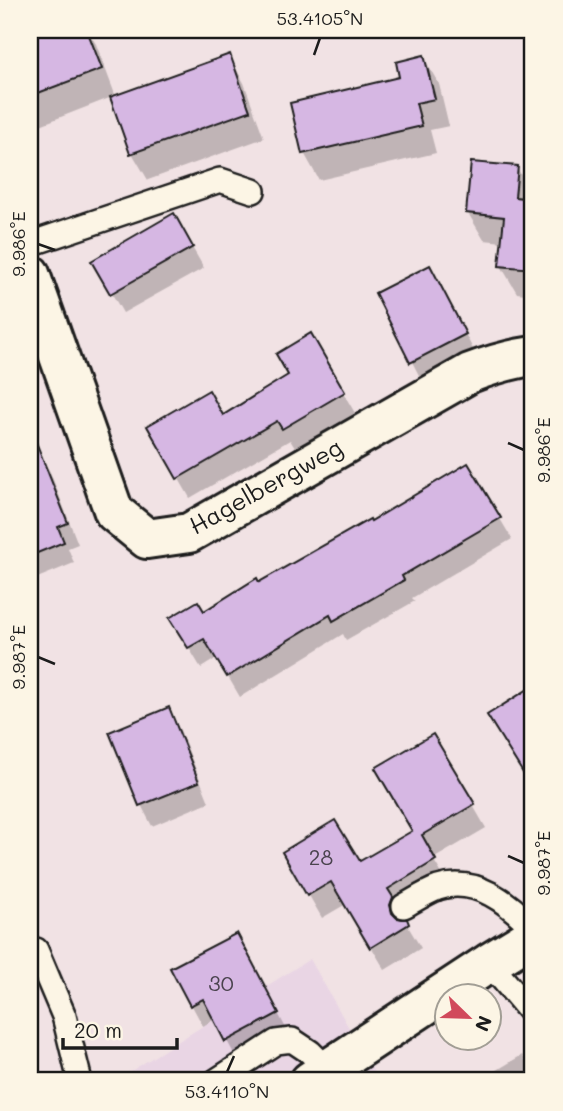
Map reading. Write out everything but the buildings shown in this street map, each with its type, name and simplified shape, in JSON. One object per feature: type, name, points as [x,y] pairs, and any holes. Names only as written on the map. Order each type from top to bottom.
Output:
[{"type":"street","name":"Hagelbergweg","points":[[30,274],[114,512],[147,539],[189,533],[470,373],[516,358],[533,356]]},
{"type":"street","points":[[318,1075],[533,936]]},
{"type":"lane","points":[[30,244],[220,180],[253,191]]},
{"type":"lane","points":[[404,906],[439,888],[466,885],[492,893],[515,909],[533,928]]},
{"type":"lane","points":[[36,950],[64,1016],[80,1081]]},
{"type":"lane","points":[[489,963],[533,1015]]},
{"type":"lane","points":[[216,1081],[276,1042],[292,1040],[310,1052],[318,1075]]},
{"type":"shaded area","points":[[310,959],[379,1081],[115,1081]]}]
